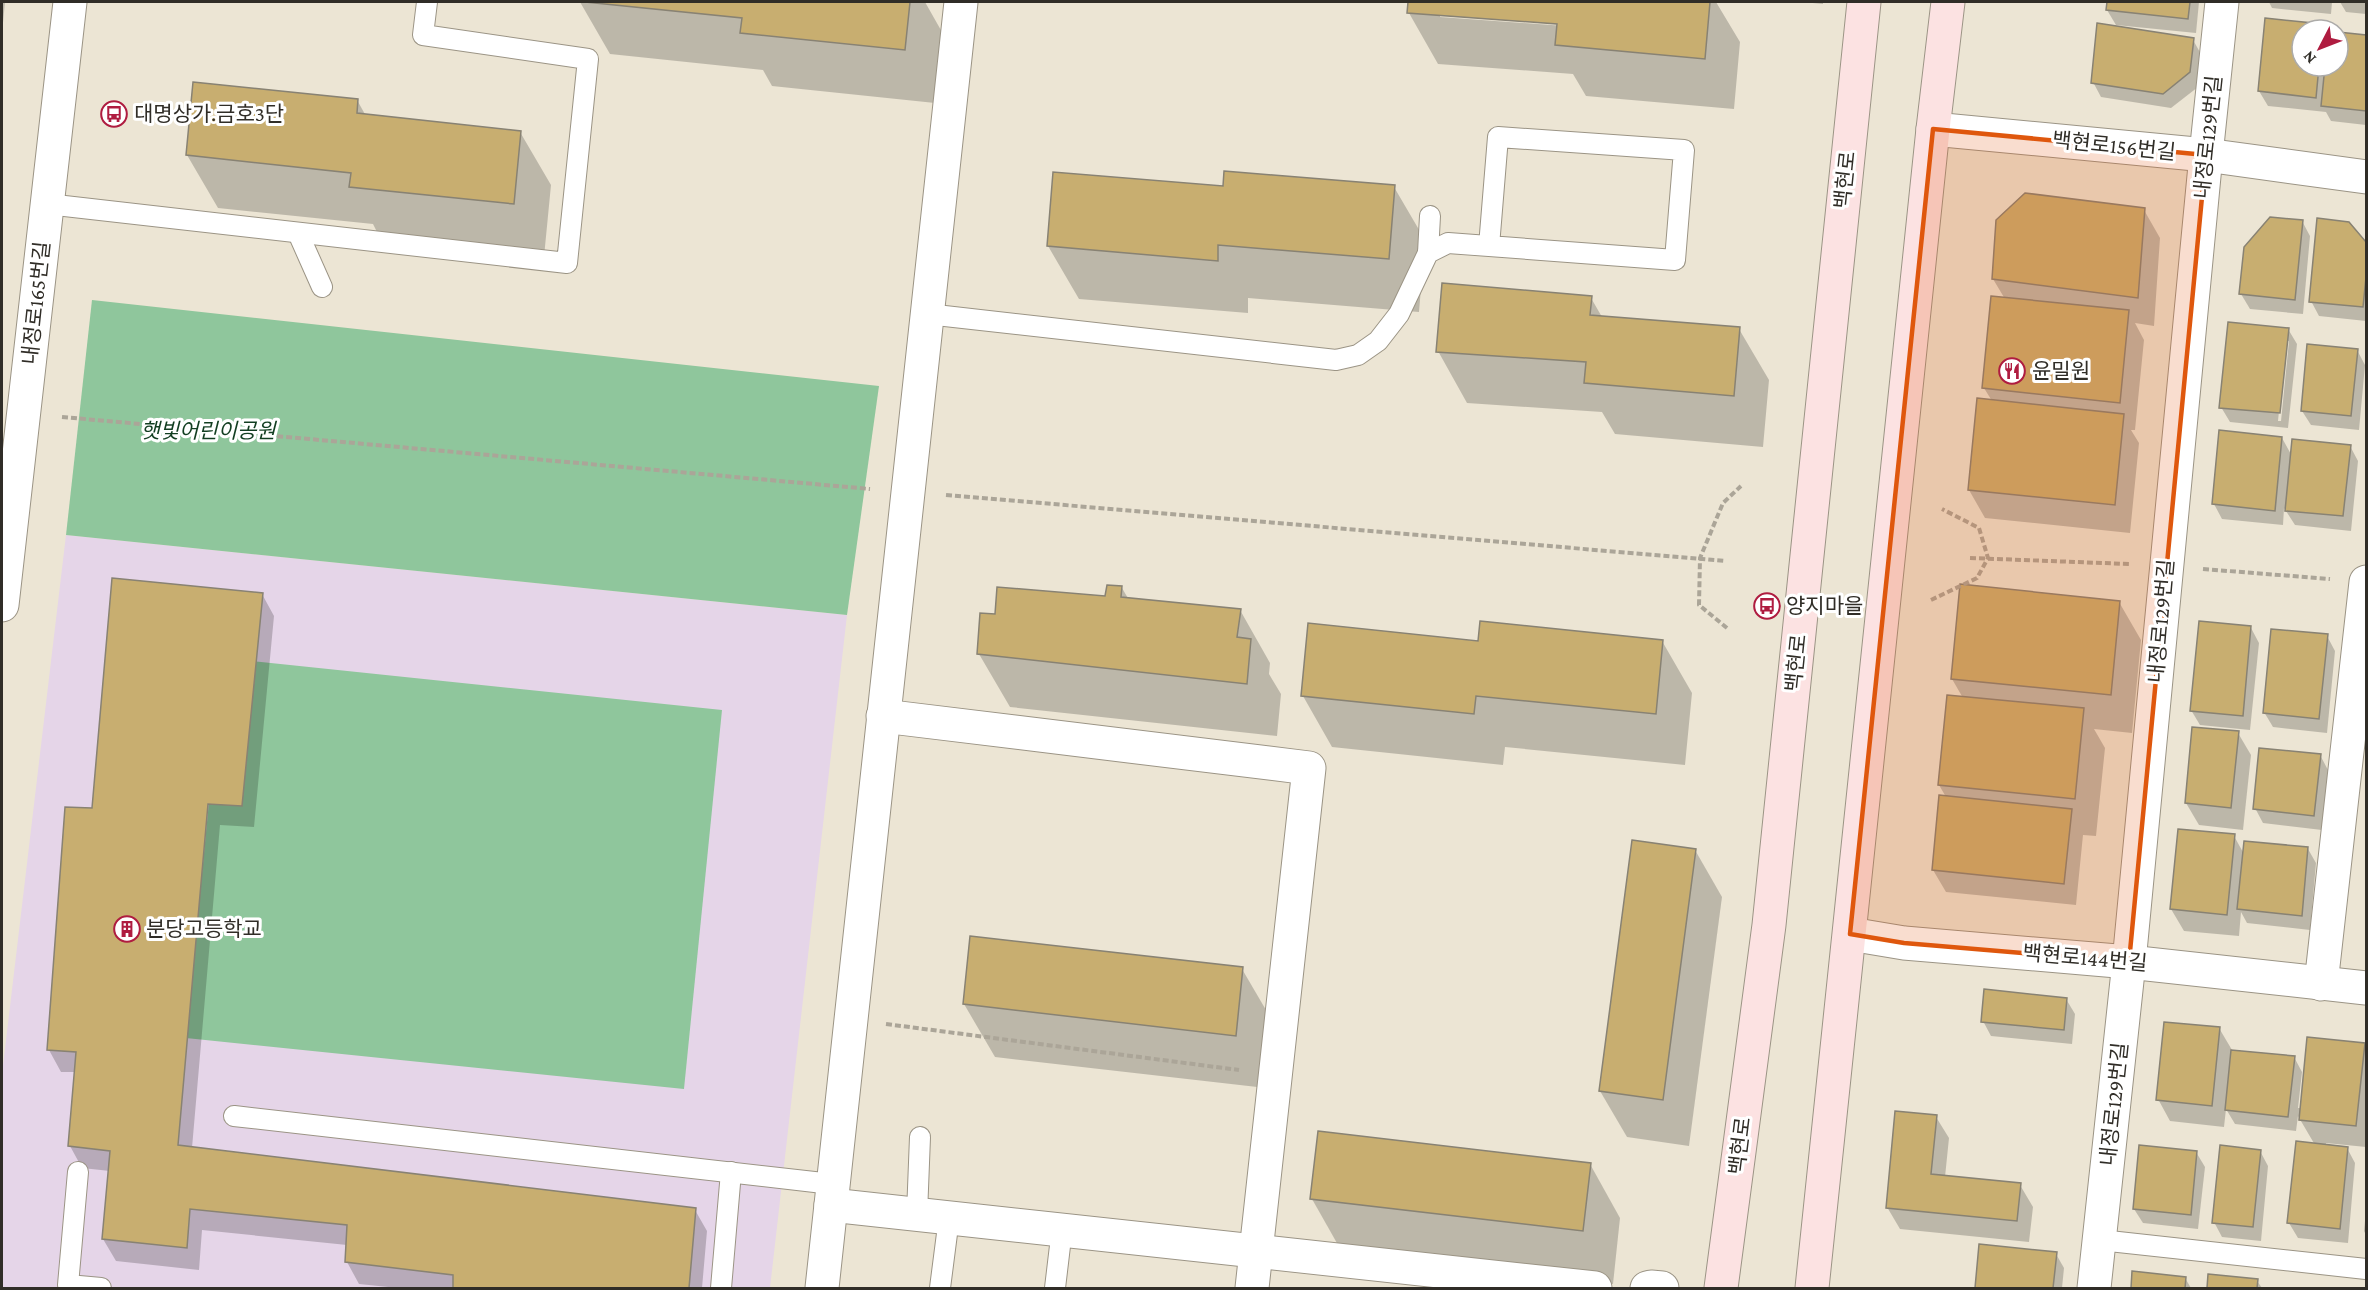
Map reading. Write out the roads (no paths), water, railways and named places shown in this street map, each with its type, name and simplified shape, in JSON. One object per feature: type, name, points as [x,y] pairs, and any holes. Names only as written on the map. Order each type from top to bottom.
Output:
[{"type":"main road","name":"백현로","points":[[1721,1288],[1769,925],[1864,2]]},
{"type":"main road","points":[[1812,1288],[1948,2]]},
{"type":"street","name":"내정로165번길","points":[[2,605],[70,2]]},
{"type":"street","points":[[822,1288],[961,2]]},
{"type":"street","name":"내정로129번길","points":[[2094,1288],[2129,962],[2222,2]]},
{"type":"street","name":"백현로156번길","points":[[1933,129],[2206,155],[2367,177]]},
{"type":"street","points":[[2321,984],[2366,577]]},
{"type":"street","points":[[883,716],[1309,768],[1252,1288]]},
{"type":"street","name":"백현로144번길","points":[[1850,934],[1904,943],[2129,962],[2367,988]]},
{"type":"street","points":[[831,1194],[917,1214],[949,1218],[1595,1288]]},
{"type":"street","points":[[1647,1288],[1662,1288]]},
{"type":"lane","points":[[47,204],[567,263],[588,59],[423,35],[427,2]]},
{"type":"lane","points":[[1428,253],[1448,243],[1675,260],[1684,150],[1498,137],[1489,246]]},
{"type":"lane","points":[[927,314],[1336,360],[1358,356],[1378,341],[1399,314],[1428,253],[1430,216]]},
{"type":"lane","points":[[298,233],[322,287]]},
{"type":"lane","points":[[234,1116],[731,1172],[831,1194]]},
{"type":"lane","points":[[917,1214],[920,1137]]},
{"type":"lane","points":[[78,1172],[68,1285],[101,1288]]},
{"type":"lane","points":[[721,1288],[731,1172]]},
{"type":"lane","points":[[940,1288],[949,1218]]},
{"type":"lane","points":[[1056,1288],[1062,1229]]},
{"type":"lane","points":[[2100,1240],[2367,1269]]},
{"type":"place","name":"대명상가.금호3단","points":[[114,114]]},
{"type":"place","name":"윤밀원","points":[[2012,371]]},
{"type":"place","name":"양지마을","points":[[1767,606]]},
{"type":"place","name":"분당고등학교","points":[[127,929]]},
{"type":"park label","name":"햇빛어린이공원","points":[[208,431]]}]
